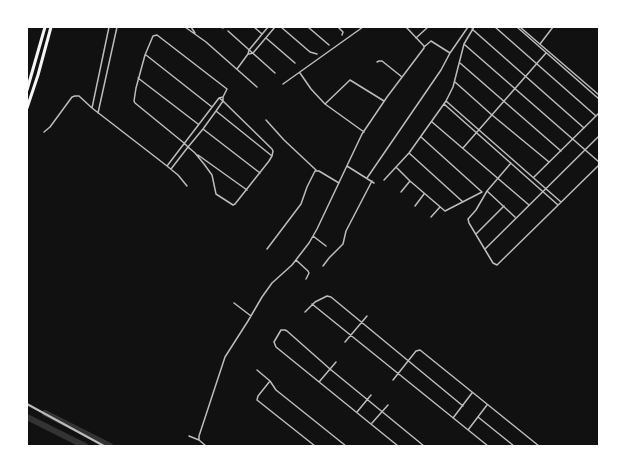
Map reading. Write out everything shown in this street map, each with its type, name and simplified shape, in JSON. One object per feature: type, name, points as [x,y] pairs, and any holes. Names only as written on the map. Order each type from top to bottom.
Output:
[{"type":"highway","points":[[27,90],[45,27]]},
{"type":"highway","points":[[27,108],[51,27]]},
{"type":"street","points":[[92,108],[109,27]]},
{"type":"street","points":[[98,113],[116,27]]},
{"type":"street","points":[[185,27],[191,32],[195,33]]},
{"type":"street","points":[[191,27],[195,33],[257,87]]},
{"type":"street","points":[[254,27],[262,34]]},
{"type":"street","points":[[237,69],[248,54],[249,50],[268,27]]},
{"type":"street","points":[[248,54],[253,53],[275,27]]},
{"type":"street","points":[[281,27],[310,52],[317,54]]},
{"type":"street","points":[[308,27],[329,45]]},
{"type":"street","points":[[338,27],[343,32],[342,35]]},
{"type":"street","points":[[283,84],[363,27]]},
{"type":"street","points":[[406,27],[424,46]]},
{"type":"street","points":[[416,38],[428,27]]},
{"type":"street","points":[[367,178],[441,70],[450,52],[468,27]]},
{"type":"street","points":[[495,27],[596,116]]},
{"type":"street","points":[[517,27],[599,99]]},
{"type":"street","points":[[520,27],[599,95]]},
{"type":"street","points":[[540,44],[554,27]]},
{"type":"street","points":[[384,180],[409,153],[446,101],[455,82],[464,44],[473,28],[584,128]]},
{"type":"street","points":[[228,31],[275,73]]},
{"type":"street","points":[[171,169],[188,147],[203,129],[216,111],[223,101],[223,97],[227,90],[226,87],[157,35],[154,35],[145,55],[138,78],[134,97],[135,103],[184,143],[188,147],[195,153],[247,190]]},
{"type":"street","points":[[266,38],[295,63]]},
{"type":"street","points":[[199,440],[222,362],[265,292],[302,253],[313,236],[364,132],[384,101],[424,46],[431,41],[450,52]]},
{"type":"street","points":[[464,44],[599,163],[498,264],[494,263],[468,219],[476,210],[487,191],[511,163]]},
{"type":"street","points":[[463,148],[546,53]]},
{"type":"street","points":[[145,55],[212,107]]},
{"type":"street","points":[[377,62],[382,61],[402,77]]},
{"type":"street","points":[[460,63],[561,151]]},
{"type":"street","points":[[300,73],[311,89],[325,104],[364,132]]},
{"type":"street","points":[[138,78],[198,124]]},
{"type":"street","points":[[325,104],[350,80],[384,101]]},
{"type":"street","points":[[455,82],[549,162]]},
{"type":"street","points":[[44,132],[50,127],[73,96],[79,96],[98,113],[171,169],[187,186]]},
{"type":"street","points":[[167,166],[219,98],[223,97]]},
{"type":"street","points":[[195,153],[212,175],[216,194],[232,205],[234,205],[247,190],[272,156],[272,149],[219,98]]},
{"type":"street","points":[[446,101],[561,202]]},
{"type":"street","points":[[444,104],[558,205]]},
{"type":"street","points":[[216,111],[272,156]]},
{"type":"street","points":[[534,177],[599,113]]},
{"type":"street","points":[[206,115],[210,119]]},
{"type":"street","points":[[266,120],[284,140],[316,170],[339,183]]},
{"type":"street","points":[[432,122],[529,205]]},
{"type":"street","points":[[203,129],[260,173]]},
{"type":"street","points":[[485,249],[599,136]]},
{"type":"street","points":[[421,137],[485,194]]},
{"type":"street","points":[[501,155],[504,151]]},
{"type":"street","points":[[409,153],[463,202]]},
{"type":"street","points":[[347,166],[374,183]]},
{"type":"street","points":[[396,167],[410,182],[444,211],[448,211],[482,192]]},
{"type":"street","points":[[267,249],[301,204],[307,187],[316,170]]},
{"type":"street","points":[[323,266],[343,244],[345,234],[372,181]]},
{"type":"street","points":[[401,192],[410,182]]},
{"type":"street","points":[[487,191],[516,217]]},
{"type":"street","points":[[415,206],[424,194]]},
{"type":"street","points":[[476,234],[504,206]]},
{"type":"street","points":[[431,217],[440,207]]},
{"type":"street","points":[[313,236],[326,246]]},
{"type":"street","points":[[296,260],[308,271],[309,275],[306,279]]},
{"type":"street","points":[[305,312],[312,304],[327,296],[330,296],[463,406]]},
{"type":"street","points":[[234,303],[251,316]]},
{"type":"street","points":[[312,304],[488,446]]},
{"type":"street","points":[[345,342],[367,316]]},
{"type":"street","points":[[398,446],[276,347],[274,342],[281,330],[287,331],[330,369],[424,446]]},
{"type":"street","points":[[393,380],[416,351],[420,350],[539,446]]},
{"type":"street","points":[[319,382],[336,362]]},
{"type":"street","points":[[257,370],[270,381],[276,390],[346,446]]},
{"type":"street","points":[[270,381],[258,396],[258,400],[315,446]]},
{"type":"street","points":[[453,418],[473,392]]},
{"type":"street","points":[[357,412],[371,395]]},
{"type":"street","points":[[27,404],[104,446]]},
{"type":"street","points":[[468,430],[488,404]]},
{"type":"street","points":[[372,424],[388,405]]},
{"type":"street","points":[[478,417],[514,446]]},
{"type":"street","points":[[189,436],[199,440],[206,446]]},
{"type":"waterway","points":[[45,413],[110,446]]},
{"type":"waterway","points":[[27,417],[85,446]]}]
